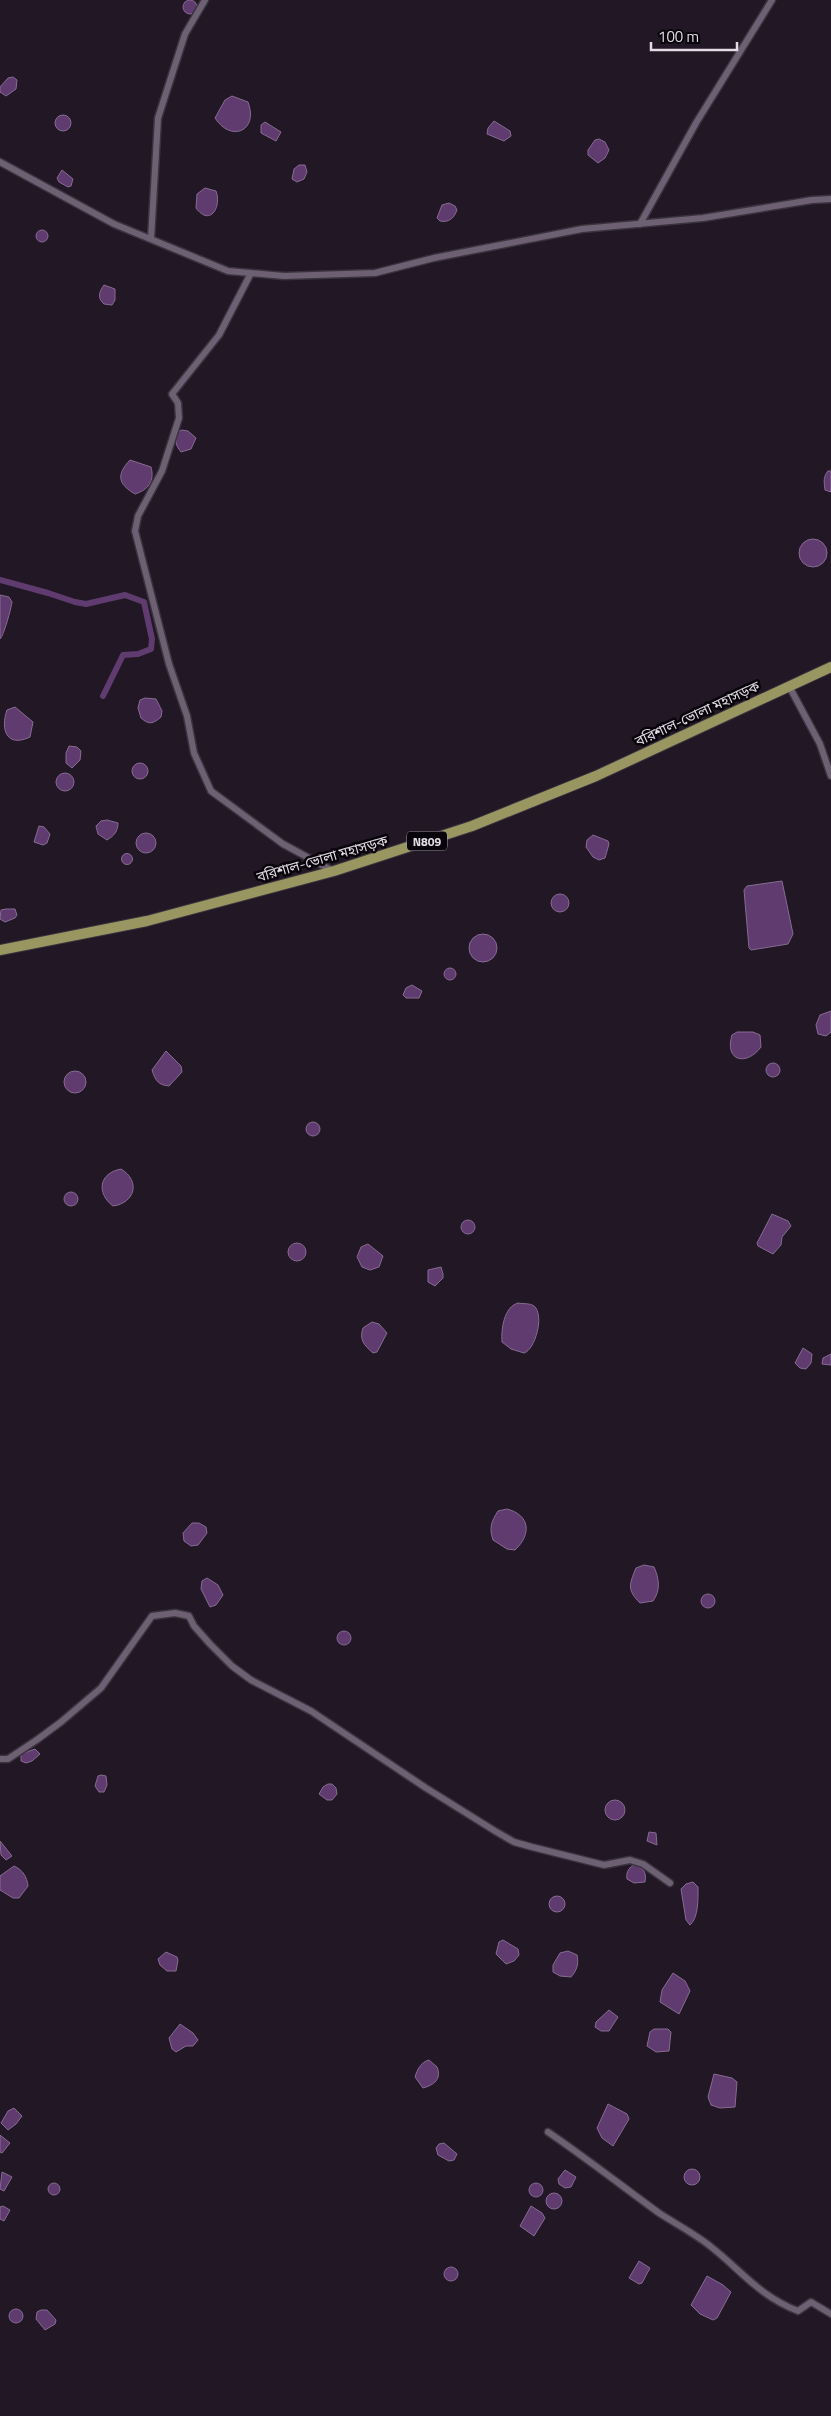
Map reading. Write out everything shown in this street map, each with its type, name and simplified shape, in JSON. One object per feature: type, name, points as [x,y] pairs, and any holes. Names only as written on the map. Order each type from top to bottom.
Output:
[{"type":"highway","name":"বরিশাল-ভোলা মহাসড়ক","points":[[0,950],[147,921],[334,871],[472,826],[596,776],[831,667]]},
{"type":"street","points":[[151,239],[158,118],[185,34],[205,0]]},
{"type":"street","points":[[640,224],[696,122],[772,0]]},
{"type":"street","points":[[0,162],[114,224],[228,272],[284,276],[375,273],[434,258],[582,229],[704,218],[812,200],[831,200]]},
{"type":"street","points":[[251,273],[219,335],[172,394],[178,403],[179,418],[162,471],[138,516],[135,531],[169,664],[187,716],[194,754],[212,791],[283,844],[334,871]]},
{"type":"street","points":[[789,686],[820,744],[831,776]]},
{"type":"street","points":[[0,1759],[8,1759],[61,1722],[101,1688],[152,1616],[174,1614],[190,1616],[194,1626],[216,1650],[232,1666],[251,1680],[311,1711],[426,1788],[514,1842],[604,1865],[630,1860],[642,1864],[670,1883]]},
{"type":"street","points":[[548,2132],[628,2188],[657,2211],[709,2245],[752,2285],[779,2304],[798,2311],[811,2302],[831,2314]]},
{"type":"shaded area","points":[[187,0],[193,0],[197,7],[193,14],[187,14],[183,10],[183,4]]},
{"type":"shaded area","points":[[13,77],[17,80],[16,89],[6,96],[0,92],[0,87],[8,78]]},
{"type":"shaded area","points":[[232,96],[248,102],[250,112],[250,120],[247,126],[235,132],[221,126],[215,118],[225,100]]},
{"type":"shaded area","points":[[63,115],[69,117],[71,123],[69,129],[63,131],[57,129],[55,123],[57,117]]},
{"type":"shaded area","points":[[494,121],[510,131],[511,136],[504,141],[487,134],[488,128]]},
{"type":"shaded area","points":[[265,122],[281,132],[276,141],[261,133],[261,125]]},
{"type":"shaded area","points":[[599,139],[605,142],[609,150],[605,158],[598,163],[588,155],[588,150],[595,140]]},
{"type":"shaded area","points":[[299,165],[305,165],[307,172],[304,179],[297,182],[292,179],[294,169]]},
{"type":"shaded area","points":[[62,170],[73,179],[71,186],[68,187],[59,182],[57,178]]},
{"type":"shaded area","points":[[205,188],[216,191],[217,197],[216,208],[213,213],[206,216],[196,208],[197,194]]},
{"type":"shaded area","points":[[449,203],[455,206],[456,213],[449,221],[440,221],[437,218],[442,205]]},
{"type":"shaded area","points":[[40,230],[44,230],[48,236],[44,242],[40,242],[36,238],[36,234]]},
{"type":"shaded area","points":[[104,285],[115,289],[115,300],[112,305],[104,304],[100,299],[100,293]]},
{"type":"shaded area","points":[[182,430],[188,431],[196,438],[191,449],[181,452],[176,438],[177,432]]},
{"type":"shaded area","points":[[130,460],[151,467],[152,472],[151,481],[147,487],[135,494],[125,487],[121,479],[122,470]]},
{"type":"shaded area","points":[[828,471],[831,471],[831,492],[825,490],[824,482]]},
{"type":"shaded area","points":[[813,539],[823,543],[827,553],[823,563],[813,567],[803,563],[799,553],[803,543]]},
{"type":"shaded area","points":[[0,595],[9,597],[12,602],[0,639]]},
{"type":"shaded area","points":[[145,698],[156,699],[162,711],[161,717],[156,721],[149,723],[141,718],[138,708],[140,700]]},
{"type":"shaded area","points":[[15,707],[33,722],[30,737],[22,740],[11,739],[5,730],[4,724],[7,710]]},
{"type":"shaded area","points":[[69,746],[77,747],[81,751],[80,760],[72,768],[66,763],[66,753]]},
{"type":"shaded area","points":[[140,763],[146,765],[148,771],[146,777],[140,779],[134,777],[132,771],[134,765]]},
{"type":"shaded area","points":[[61,773],[69,773],[74,778],[72,789],[61,791],[56,786],[56,778]]},
{"type":"shaded area","points":[[107,820],[118,823],[115,833],[107,840],[98,834],[96,826],[101,821]]},
{"type":"shaded area","points":[[39,826],[44,827],[50,834],[47,843],[43,845],[34,842]]},
{"type":"shaded area","points":[[146,833],[153,836],[156,843],[153,850],[146,853],[139,850],[136,843],[139,836]]},
{"type":"shaded area","points":[[593,835],[608,841],[609,844],[605,858],[599,860],[593,857],[586,847],[587,840]]},
{"type":"shaded area","points":[[125,854],[129,854],[132,859],[131,863],[125,864],[122,861],[122,857]]},
{"type":"shaded area","points":[[782,881],[793,934],[788,944],[751,950],[749,948],[744,890],[747,886]]},
{"type":"shaded area","points":[[560,894],[566,897],[569,903],[566,909],[560,912],[554,909],[551,903],[554,897]]},
{"type":"shaded area","points":[[15,909],[17,915],[15,918],[5,922],[0,919],[1,910]]},
{"type":"shaded area","points":[[483,934],[493,938],[497,948],[493,958],[483,962],[473,958],[469,948],[473,938]]},
{"type":"shaded area","points":[[448,968],[452,968],[456,974],[452,980],[448,980],[444,976],[444,972]]},
{"type":"shaded area","points":[[412,985],[422,991],[419,998],[406,998],[403,995],[406,988]]},
{"type":"shaded area","points":[[831,1011],[831,1032],[826,1036],[818,1034],[816,1025],[820,1015]]},
{"type":"shaded area","points":[[737,1032],[753,1032],[760,1035],[761,1047],[744,1059],[734,1056],[730,1044],[732,1035]]},
{"type":"shaded area","points":[[166,1051],[181,1066],[182,1072],[169,1086],[158,1081],[154,1077],[152,1070]]},
{"type":"shaded area","points":[[770,1063],[776,1063],[780,1070],[776,1077],[770,1077],[766,1073],[766,1067]]},
{"type":"shaded area","points":[[75,1071],[83,1074],[86,1082],[83,1090],[75,1093],[67,1090],[64,1082],[67,1074]]},
{"type":"shaded area","points":[[313,1122],[318,1124],[320,1129],[318,1134],[313,1136],[308,1134],[306,1129],[308,1124]]},
{"type":"shaded area","points":[[121,1169],[131,1179],[133,1191],[126,1201],[113,1206],[104,1195],[102,1184],[108,1175]]},
{"type":"shaded area","points":[[68,1192],[74,1192],[78,1199],[74,1206],[68,1206],[64,1202],[64,1196]]},
{"type":"shaded area","points":[[772,1214],[788,1221],[791,1226],[782,1237],[781,1245],[773,1254],[758,1246],[757,1243]]},
{"type":"shaded area","points":[[468,1220],[473,1222],[475,1227],[473,1232],[468,1234],[463,1232],[461,1227],[463,1222]]},
{"type":"shaded area","points":[[297,1243],[303,1246],[306,1252],[303,1258],[297,1261],[291,1258],[288,1252],[291,1246]]},
{"type":"shaded area","points":[[368,1244],[383,1256],[379,1267],[370,1270],[362,1267],[357,1257],[361,1247]]},
{"type":"shaded area","points":[[441,1267],[443,1278],[435,1286],[428,1282],[428,1270]]},
{"type":"shaded area","points":[[518,1303],[534,1306],[539,1317],[535,1339],[532,1346],[524,1353],[511,1349],[502,1342],[504,1319],[509,1309]]},
{"type":"shaded area","points":[[372,1322],[379,1324],[387,1333],[377,1352],[373,1353],[362,1339],[363,1328]]},
{"type":"shaded area","points":[[803,1348],[812,1354],[811,1363],[806,1369],[800,1368],[795,1363]]},
{"type":"shaded area","points":[[831,1354],[831,1365],[822,1364],[823,1358]]},
{"type":"shaded area","points":[[507,1509],[520,1516],[526,1526],[524,1538],[515,1550],[507,1549],[493,1540],[491,1532],[492,1522],[498,1511]]},
{"type":"shaded area","points":[[192,1523],[199,1523],[206,1527],[207,1533],[198,1545],[191,1546],[184,1541],[183,1533]]},
{"type":"shaded area","points":[[644,1565],[654,1567],[658,1588],[653,1601],[640,1603],[630,1587],[636,1568]]},
{"type":"shaded area","points":[[207,1578],[218,1585],[223,1595],[216,1605],[210,1607],[201,1589],[202,1581]]},
{"type":"shaded area","points":[[705,1594],[711,1594],[715,1601],[711,1608],[705,1608],[701,1604],[701,1598]]},
{"type":"shaded area","points":[[344,1631],[349,1633],[351,1638],[349,1643],[344,1645],[339,1643],[337,1638],[339,1633]]},
{"type":"shaded area","points":[[35,1749],[40,1754],[32,1761],[26,1763],[21,1761],[21,1754]]},
{"type":"shaded area","points":[[98,1776],[106,1776],[107,1785],[104,1792],[99,1792],[95,1786]]},
{"type":"shaded area","points":[[332,1784],[336,1788],[337,1794],[332,1800],[327,1800],[319,1794],[323,1787]]},
{"type":"shaded area","points":[[611,1800],[619,1800],[625,1806],[625,1814],[619,1820],[611,1820],[605,1814],[605,1806]]},
{"type":"shaded area","points":[[649,1832],[656,1833],[657,1845],[647,1841]]},
{"type":"shaded area","points":[[0,1841],[12,1856],[6,1860],[1,1855]]},
{"type":"shaded area","points":[[633,1865],[644,1870],[645,1882],[634,1883],[627,1879],[628,1871]]},
{"type":"shaded area","points":[[14,1866],[24,1874],[28,1886],[19,1898],[13,1898],[0,1890],[0,1876]]},
{"type":"shaded area","points":[[693,1882],[698,1887],[698,1902],[695,1917],[690,1925],[686,1920],[681,1889],[686,1884]]},
{"type":"shaded area","points":[[554,1896],[560,1896],[565,1901],[563,1910],[554,1912],[549,1907],[549,1901]]},
{"type":"shaded area","points":[[503,1940],[518,1949],[519,1955],[514,1961],[506,1964],[496,1954],[499,1942]]},
{"type":"shaded area","points":[[568,1951],[577,1955],[577,1967],[571,1977],[560,1976],[553,1972],[553,1965],[560,1953]]},
{"type":"shaded area","points":[[166,1952],[177,1957],[176,1971],[167,1971],[160,1965],[158,1959]]},
{"type":"shaded area","points":[[673,1973],[685,1981],[690,1991],[679,2014],[660,2002],[662,1990]]},
{"type":"shaded area","points":[[609,2010],[618,2017],[609,2031],[601,2031],[595,2027],[596,2022]]},
{"type":"shaded area","points":[[180,2024],[193,2033],[198,2040],[193,2046],[186,2046],[176,2052],[172,2049],[169,2038]]},
{"type":"shaded area","points":[[654,2029],[668,2029],[671,2032],[669,2051],[656,2052],[647,2046],[650,2032]]},
{"type":"shaded area","points":[[429,2060],[437,2067],[438,2078],[431,2085],[423,2088],[415,2077],[420,2067]]},
{"type":"shaded area","points":[[714,2074],[732,2078],[737,2082],[735,2107],[720,2108],[711,2105],[708,2097]]},
{"type":"shaded area","points":[[608,2104],[627,2114],[629,2119],[613,2146],[602,2138],[597,2128]]},
{"type":"shaded area","points":[[14,2108],[22,2116],[8,2130],[1,2123],[8,2111]]},
{"type":"shaded area","points":[[0,2135],[10,2143],[2,2153],[0,2152]]},
{"type":"shaded area","points":[[444,2143],[457,2154],[454,2160],[449,2161],[438,2155],[436,2148],[439,2144]]},
{"type":"shaded area","points":[[692,2169],[698,2171],[700,2177],[698,2183],[692,2185],[686,2183],[684,2177],[686,2171]]},
{"type":"shaded area","points":[[565,2170],[576,2177],[571,2187],[565,2188],[559,2184],[558,2179]]},
{"type":"shaded area","points":[[2,2172],[12,2177],[4,2191],[0,2189]]},
{"type":"shaded area","points":[[52,2183],[56,2183],[60,2189],[56,2195],[52,2195],[48,2191],[48,2187]]},
{"type":"shaded area","points":[[536,2183],[541,2185],[543,2190],[541,2195],[536,2197],[531,2195],[529,2190],[531,2185]]},
{"type":"shaded area","points":[[554,2193],[562,2201],[554,2209],[546,2201]]},
{"type":"shaded area","points":[[3,2206],[10,2210],[4,2221],[0,2219],[0,2207]]},
{"type":"shaded area","points":[[531,2206],[542,2213],[545,2218],[534,2236],[520,2226]]},
{"type":"shaded area","points":[[639,2261],[650,2268],[642,2283],[639,2284],[629,2278]]},
{"type":"shaded area","points":[[451,2267],[456,2269],[458,2274],[456,2279],[451,2281],[446,2279],[444,2274],[446,2269]]},
{"type":"shaded area","points":[[707,2276],[731,2292],[717,2318],[713,2320],[700,2314],[691,2305]]},
{"type":"shaded area","points":[[16,2309],[21,2311],[23,2316],[21,2321],[16,2323],[11,2321],[9,2316],[11,2311]]},
{"type":"shaded area","points":[[47,2310],[56,2320],[55,2324],[45,2330],[36,2319],[37,2312]]},
{"type":"waterway","points":[[0,580],[86,604],[125,595],[144,602],[152,639],[151,649],[138,654],[123,655],[103,696]]}]
